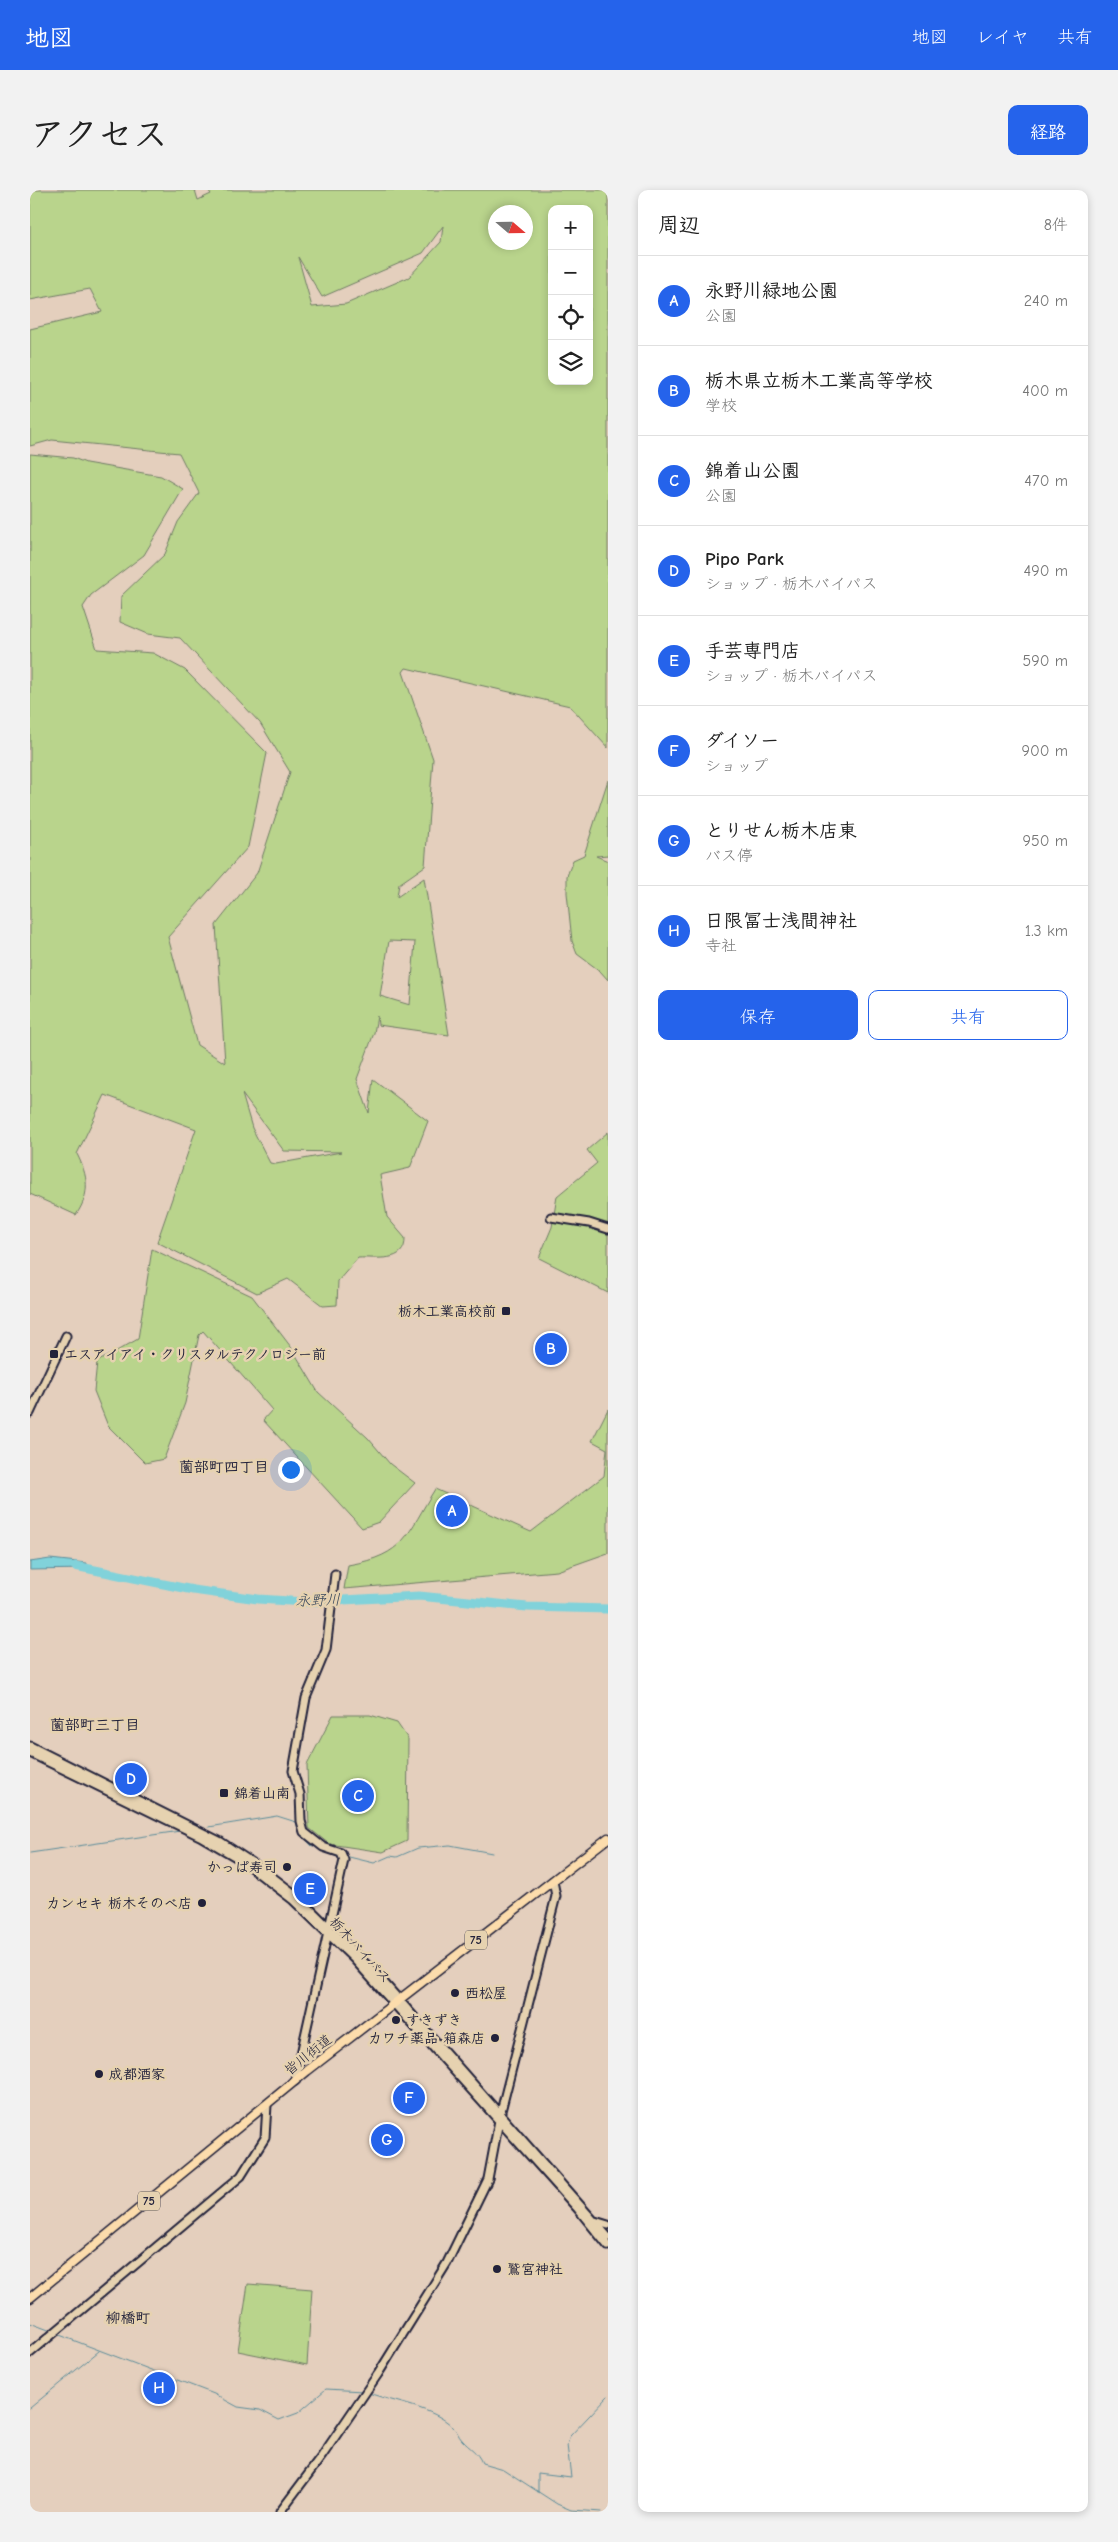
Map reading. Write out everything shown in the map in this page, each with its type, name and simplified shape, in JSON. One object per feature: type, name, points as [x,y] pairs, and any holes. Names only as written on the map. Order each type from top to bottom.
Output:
[{"type":"main road","name":"皆川街道","points":[[30,2298],[295,2081],[608,1838]]},
{"type":"street","points":[[551,1217],[608,1228]]},
{"type":"street","points":[[30,1413],[66,1336]]},
{"type":"street","points":[[295,2081],[344,1856],[341,1853],[323,1847],[304,1832],[301,1821],[300,1794],[293,1771],[306,1698],[324,1656],[335,1574]]},
{"type":"street","name":"栃木バイパス","points":[[30,1746],[222,1842],[289,1890],[329,1929],[500,2119],[608,2246]]},
{"type":"street","name":"栃木バイパス","points":[[30,1753],[219,1847],[280,1890],[329,1929]]},
{"type":"street","points":[[284,2511],[371,2387],[450,2259],[488,2180],[500,2119],[556,1896],[552,1881]]},
{"type":"street","points":[[30,2353],[241,2176],[266,2138],[267,2105]]},
{"type":"street","name":"栃木バイパス","points":[[500,2119],[608,2237]]},
{"type":"street","points":[[586,2218],[608,2225]]},
{"type":"green space","points":[[30,190],[195,190],[198,200],[211,194],[208,190],[608,190],[608,748],[570,706],[406,668],[403,672],[433,759],[425,866],[399,884],[397,897],[424,878],[449,1035],[378,1025],[377,1016],[374,1033],[357,1079],[369,1113],[373,1079],[428,1121],[410,1168],[380,1175],[387,1217],[405,1238],[404,1246],[401,1252],[389,1257],[358,1258],[338,1281],[337,1305],[323,1306],[288,1279],[257,1293],[157,1242],[196,1129],[105,1095],[77,1154],[84,1170],[86,1192],[76,1215],[30,1194],[30,454],[73,458],[86,463],[161,476],[183,489],[144,555],[91,595],[83,607],[97,649],[153,653],[185,670],[267,753],[248,847],[168,937],[197,1045],[225,1063],[216,925],[257,873],[290,772],[260,723],[180,638],[148,634],[120,622],[121,596],[165,554],[178,522],[199,493],[179,453],[52,440],[30,446],[30,329],[102,312],[90,289],[30,300]],"holes":[[[443,226],[441,242],[409,277],[346,304],[312,307],[298,257],[322,297],[423,253]],[[389,941],[415,942],[410,1005],[380,996]],[[242,1094],[284,1151],[341,1152],[276,1164],[270,1163],[252,1128]]]},
{"type":"green space","points":[[608,780],[608,855],[596,856],[608,861],[608,980],[600,971],[577,954],[572,941],[567,876],[573,860],[584,855]]},
{"type":"green space","points":[[608,1132],[608,1293],[539,1258],[552,1227],[557,1196],[597,1163],[587,1150]]},
{"type":"green space","points":[[152,1249],[252,1296],[291,1347],[318,1392],[368,1438],[390,1464],[415,1483],[379,1522],[362,1528],[263,1420],[272,1410],[203,1331],[199,1335],[185,1403],[164,1459],[145,1463],[108,1426],[94,1391],[97,1362],[138,1339]]},
{"type":"green space","points":[[608,1409],[608,1553],[557,1571],[344,1589],[348,1565],[367,1561],[394,1548],[410,1530],[435,1489],[531,1532],[604,1476],[607,1449],[592,1441]]},
{"type":"green space","points":[[333,1715],[370,1715],[397,1723],[408,1739],[407,1841],[383,1852],[329,1844],[309,1828],[307,1765]]},
{"type":"green space","points":[[248,2284],[312,2289],[307,2365],[238,2351]]},
{"type":"water","points":[[50,1559],[87,1563],[86,1569],[30,1570],[30,1562]]},
{"type":"waterway","name":"永野川","points":[[75,1566],[193,1590],[258,1599],[305,1602],[419,1596],[527,1607],[608,1609]]},
{"type":"waterway","points":[[209,1827],[277,1816],[296,1822],[299,1832],[312,1846]]},
{"type":"waterway","points":[[30,1853],[180,1831]]},
{"type":"waterway","points":[[349,1857],[374,1863],[390,1856],[397,1857],[418,1848],[450,1845],[492,1853]]},
{"type":"waterway","points":[[30,2323],[51,2331]]},
{"type":"waterway","points":[[57,2334],[214,2394],[238,2407],[260,2410],[279,2420],[298,2413],[326,2389],[363,2391]]},
{"type":"waterway","points":[[30,2408],[99,2351]]},
{"type":"waterway","points":[[369,2393],[424,2410],[445,2420],[476,2453],[482,2463],[503,2469],[557,2504],[571,2510],[602,2512]]},
{"type":"waterway","points":[[538,2492],[538,2473],[571,2477],[567,2445],[570,2436],[608,2396]]},
{"type":"place","name":"栃木工業高校前","points":[[506,1311]]},
{"type":"place","name":"栃木県立栃木工業高等学校","points":[[551,1349]]},
{"type":"place","name":"エスアイアイ・クリスタルテクノロジー前","points":[[54,1354]]},
{"type":"place","name":"永野川緑地公園","points":[[452,1511]]},
{"type":"place","name":"Pipo Park","points":[[131,1779]]},
{"type":"place","name":"錦着山南","points":[[224,1793]]},
{"type":"place","name":"錦着山公園","points":[[358,1796]]},
{"type":"place","name":"かっぱ寿司","points":[[287,1867]]},
{"type":"place","name":"手芸専門店","points":[[310,1889]]},
{"type":"place","name":"カンセキ 栃木そのべ店","points":[[202,1903]]},
{"type":"place","name":"西松屋","points":[[455,1993]]},
{"type":"place","name":"すきずき","points":[[396,2020]]},
{"type":"place","name":"カワチ薬品 箱森店","points":[[495,2038]]},
{"type":"place","name":"成都酒家","points":[[99,2074]]},
{"type":"place","name":"ダイソー","points":[[409,2098]]},
{"type":"place","name":"とりせん栃木店東","points":[[387,2140]]},
{"type":"place","name":"鷲宮神社","points":[[497,2269]]},
{"type":"place","name":"日限冨士浅間神社","points":[[159,2388]]},
{"type":"district","name":"薗部町四丁目","points":[[224,1467]]},
{"type":"district","name":"薗部町三丁目","points":[[95,1725]]},
{"type":"district","name":"柳橋町","points":[[128,2318]]}]
